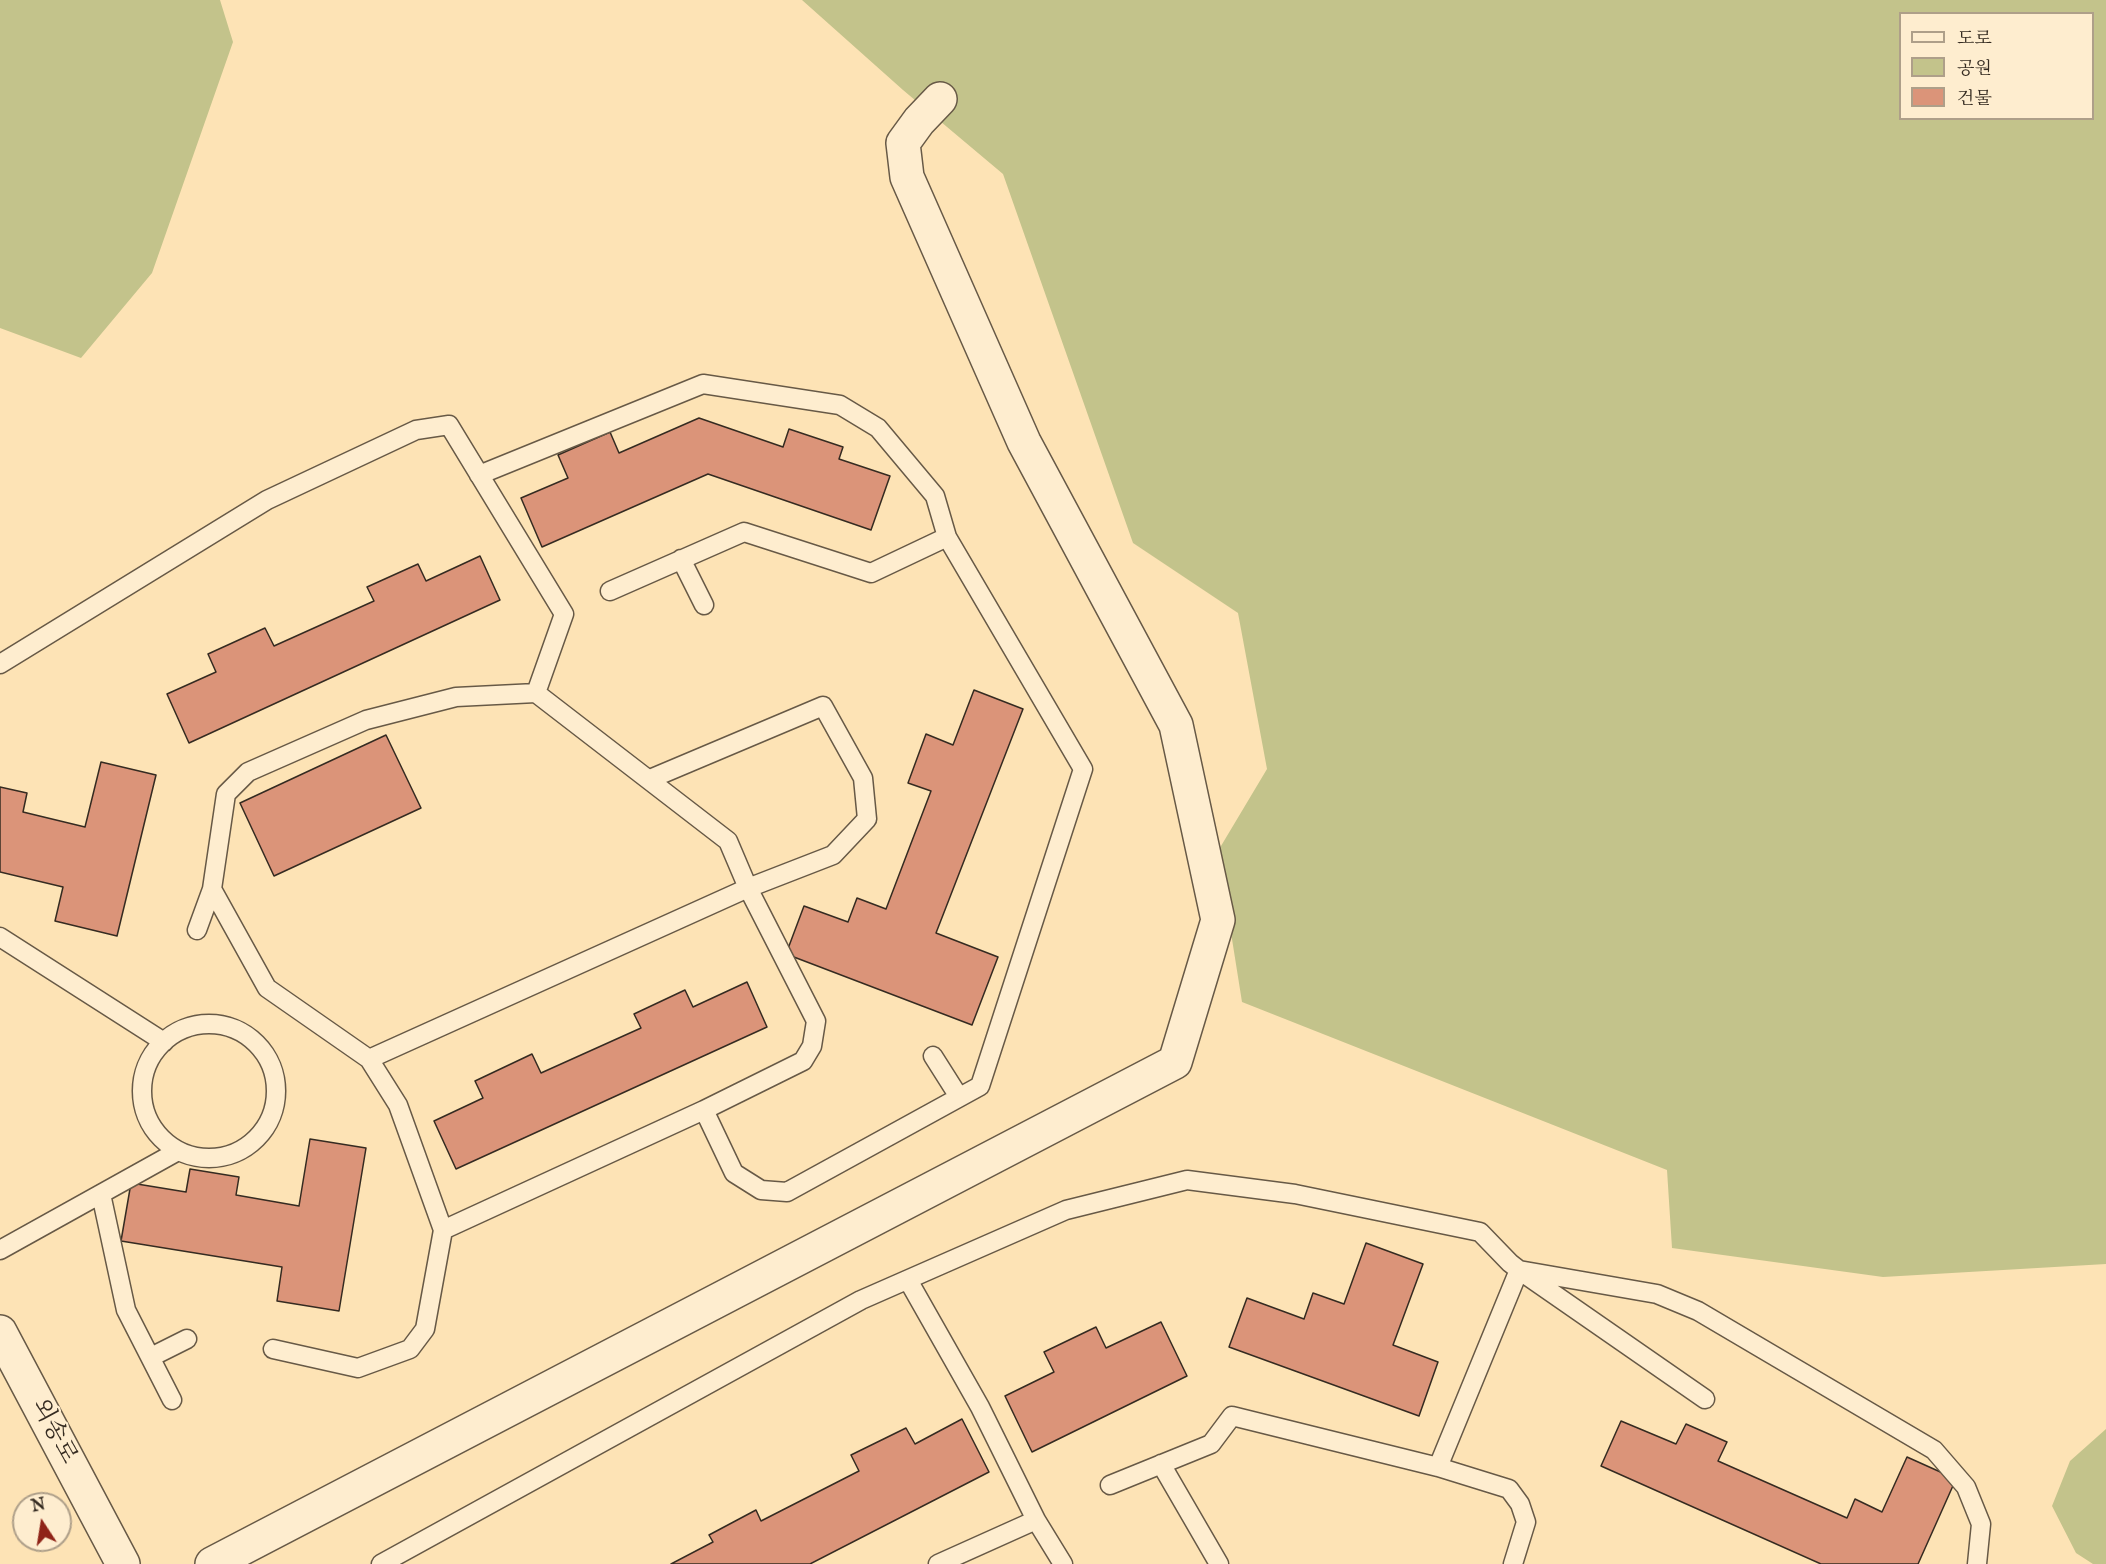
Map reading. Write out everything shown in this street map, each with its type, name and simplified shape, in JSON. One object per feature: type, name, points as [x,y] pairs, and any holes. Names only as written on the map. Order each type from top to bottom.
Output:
[{"type":"street","points":[[212,1564],[1175,1062],[1218,920],[1176,725],[1024,442],[907,177],[903,143],[919,121],[940,99]]},
{"type":"street","name":"외송로","points":[[0,1332],[123,1564]]},
{"type":"lane","points":[[479,475],[703,384],[840,405],[878,428],[935,496],[947,537],[1083,768],[980,1086],[788,1192],[761,1190],[734,1173],[704,1110]]},
{"type":"lane","points":[[0,664],[267,500],[416,430],[449,425],[564,614],[536,693]]},
{"type":"lane","points":[[610,591],[744,532],[871,573],[947,537]]},
{"type":"lane","points":[[681,559],[704,605]]},
{"type":"lane","points":[[197,930],[212,889],[226,794],[248,772],[366,720],[456,697],[536,693],[728,841],[748,888],[816,1021],[813,1046],[803,1061],[704,1110],[443,1230]]},
{"type":"lane","points":[[369,1059],[748,888],[833,855],[867,819],[863,778],[823,706],[650,779]]},
{"type":"lane","points":[[212,889],[267,988],[369,1059],[398,1105],[443,1230],[425,1329],[410,1349],[358,1368],[273,1349]]},
{"type":"lane","points":[[0,937],[164,1042]]},
{"type":"lane","points":[[198,1025],[220,1025],[242,1032],[259,1047],[271,1065],[276,1088],[274,1110],[264,1130],[249,1146],[229,1156],[207,1158],[186,1155],[166,1144],[152,1128],[143,1107],[141,1085],[147,1064],[164,1042],[177,1032],[198,1025]]},
{"type":"lane","points":[[933,1056],[959,1097]]},
{"type":"lane","points":[[0,1250],[178,1151]]},
{"type":"lane","points":[[381,1564],[861,1300],[1066,1210],[1187,1180],[1295,1194],[1480,1232],[1519,1270],[1705,1399]]},
{"type":"lane","points":[[101,1194],[126,1310],[172,1400]]},
{"type":"lane","points":[[1438,1467],[1519,1270]]},
{"type":"lane","points":[[1519,1270],[1657,1294],[1698,1311],[1934,1450],[1966,1487],[1974,1505],[1981,1524],[1977,1564]]},
{"type":"lane","points":[[908,1280],[980,1407],[1036,1520],[1063,1564]]},
{"type":"lane","points":[[151,1357],[187,1339]]},
{"type":"lane","points":[[1110,1485],[1211,1444],[1232,1416],[1438,1467],[1509,1489],[1520,1504],[1526,1521],[1513,1564]]},
{"type":"lane","points":[[1161,1464],[1219,1564]]},
{"type":"lane","points":[[938,1564],[1036,1520]]},
{"type":"green space","points":[[0,0],[220,0],[233,42],[152,273],[81,358],[0,328]]},
{"type":"green space","points":[[802,0],[2106,0],[2106,1264],[1883,1277],[1672,1248],[1667,1170],[1242,1002],[1218,851],[1267,769],[1238,613],[1133,543],[1003,174],[903,90]]},
{"type":"green space","points":[[2106,1429],[2106,1564],[2093,1564],[2076,1553],[2052,1506],[2070,1461]]},
{"type":"building","points":[[699,418],[783,447],[789,429],[843,447],[839,459],[890,476],[871,530],[708,474],[542,547],[521,498],[568,478],[558,455],[610,432],[619,453]]},
{"type":"building","points":[[480,556],[500,600],[189,743],[167,694],[216,672],[208,654],[265,628],[274,646],[374,601],[367,587],[418,564],[426,581]]},
{"type":"building","points":[[974,690],[1023,709],[936,933],[998,957],[972,1025],[786,954],[804,906],[848,922],[857,898],[886,909],[931,791],[908,783],[926,734],[953,745]]},
{"type":"building","points":[[386,735],[421,808],[274,876],[240,803]]},
{"type":"building","points":[[101,762],[156,775],[117,936],[55,921],[63,887],[0,872],[0,787],[27,793],[23,812],[85,827]]},
{"type":"building","points":[[747,982],[767,1027],[456,1169],[434,1121],[483,1098],[475,1081],[532,1054],[541,1073],[641,1028],[634,1014],[685,990],[693,1007]]},
{"type":"building","points":[[310,1139],[366,1148],[339,1311],[277,1301],[282,1267],[121,1241],[131,1183],[186,1192],[190,1169],[239,1177],[236,1195],[299,1206]]},
{"type":"building","points":[[1366,1243],[1423,1264],[1393,1345],[1438,1362],[1419,1416],[1229,1347],[1247,1298],[1304,1319],[1313,1293],[1344,1304]]},
{"type":"building","points":[[1161,1322],[1187,1376],[1032,1452],[1005,1396],[1054,1372],[1044,1352],[1096,1327],[1106,1348]]},
{"type":"building","points":[[962,1419],[989,1472],[810,1564],[671,1564],[713,1542],[709,1535],[756,1510],[761,1521],[859,1471],[851,1455],[906,1428],[915,1444]]},
{"type":"building","points":[[1621,1421],[1676,1444],[1686,1424],[1727,1442],[1718,1461],[1847,1518],[1855,1499],[1882,1512],[1907,1457],[1956,1479],[1918,1564],[1821,1564],[1601,1466]]}]
